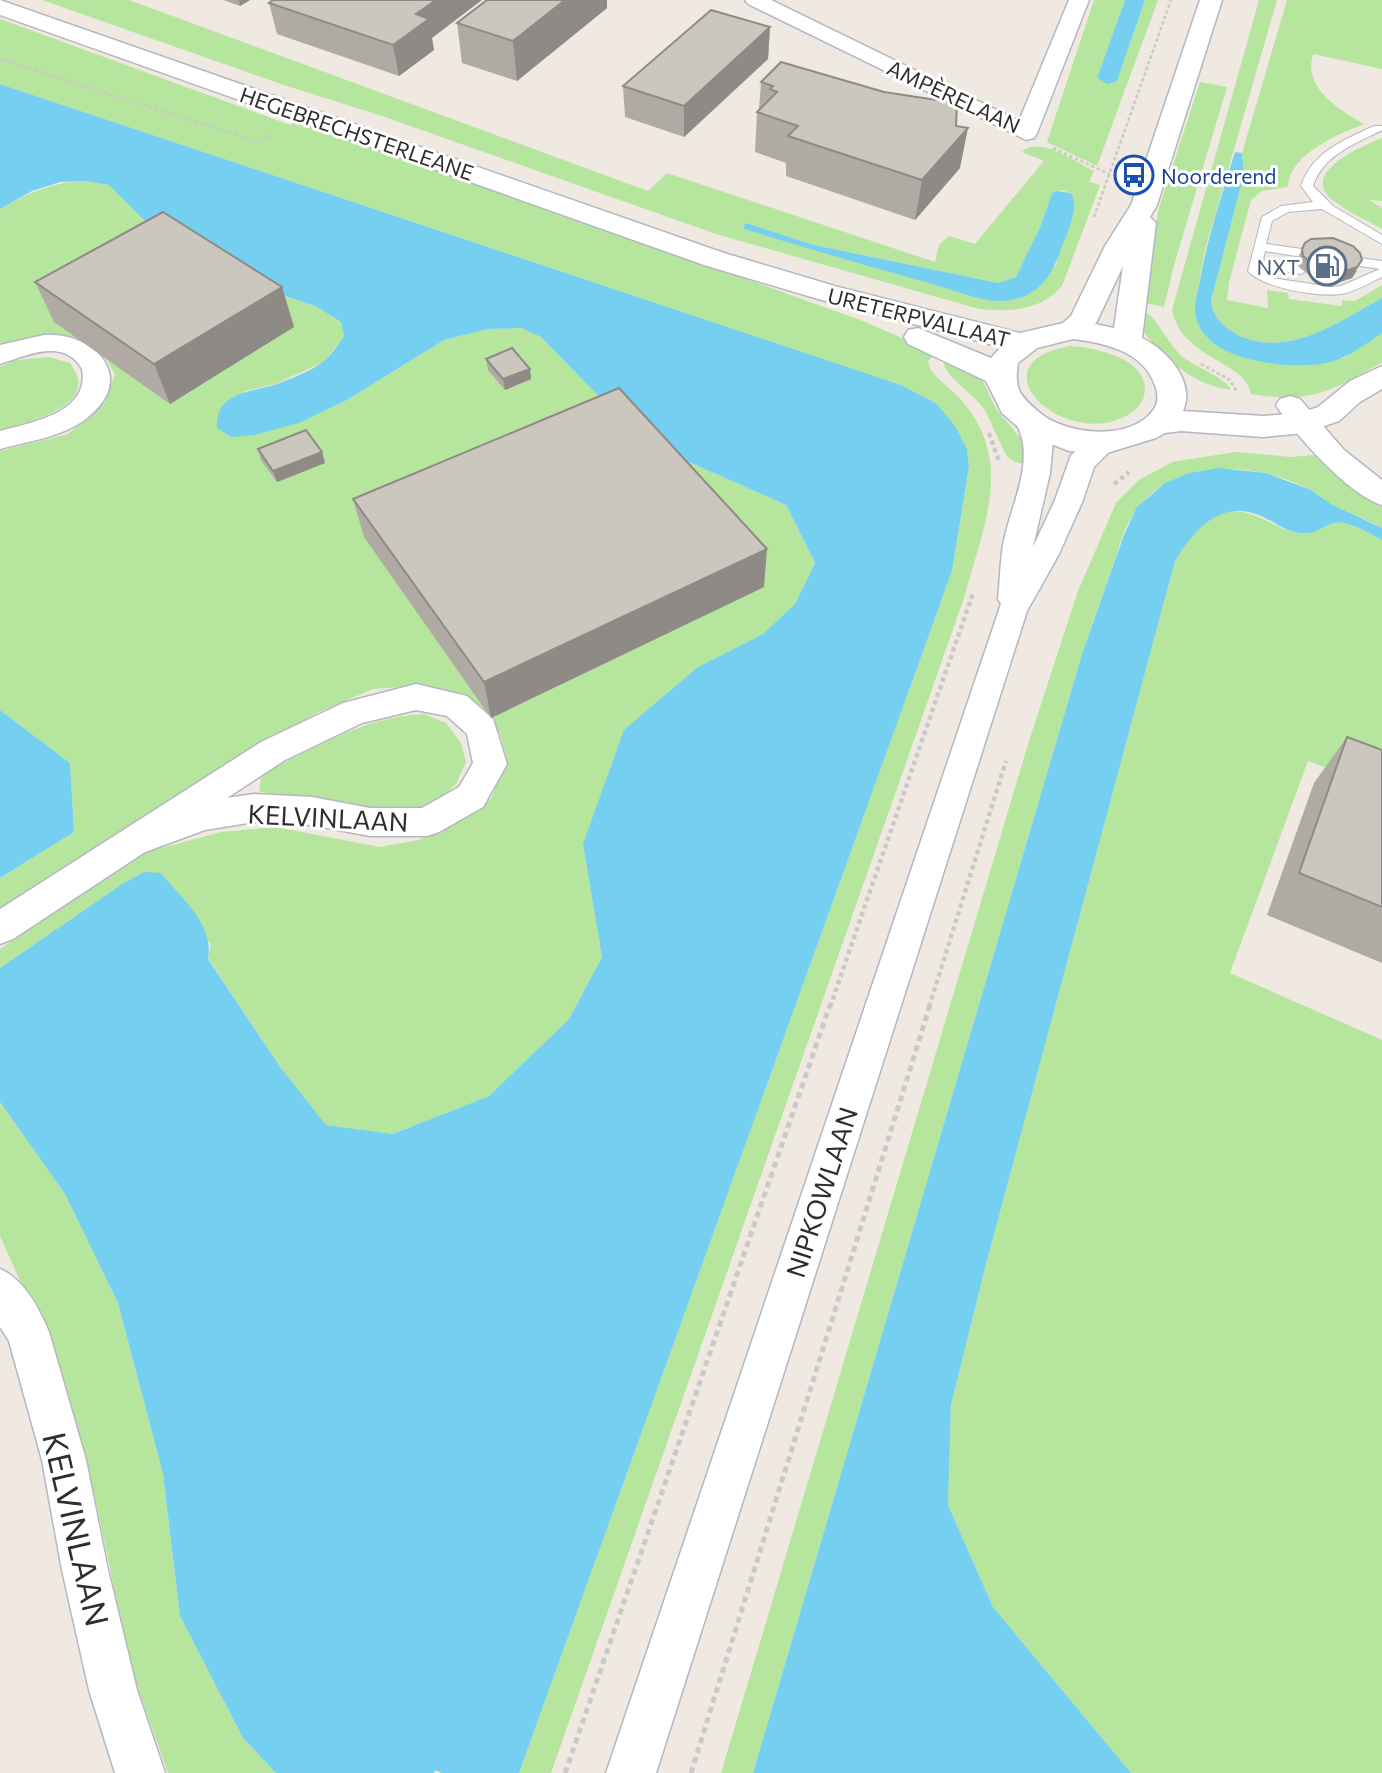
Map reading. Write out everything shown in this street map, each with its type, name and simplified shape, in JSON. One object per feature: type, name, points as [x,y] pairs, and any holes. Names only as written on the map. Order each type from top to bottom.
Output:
[{"type":"street","name":"AMPÈRELAAN","points":[[755,0],[1026,133],[1079,0]]},
{"type":"street","points":[[1073,330],[1083,321],[1119,246],[1144,205],[1211,0]]},
{"type":"street","name":"HEGEBRECHSTERLEANE","points":[[0,7],[714,259]]},
{"type":"street","points":[[1128,342],[1128,322],[1141,251],[1144,205]]},
{"type":"street","name":"URETERPVALLAAT","points":[[714,259],[817,291],[1021,343]]},
{"type":"street","name":"URETERPVALLAAT","points":[[817,291],[864,314],[948,348],[1000,376]]},
{"type":"street","points":[[1073,330],[1100,332],[1128,342],[1148,354],[1165,374],[1172,390],[1172,402],[1159,422],[1138,435],[1105,442],[1067,439],[1031,425],[1016,412],[1005,396],[1000,376],[1006,357],[1021,343],[1050,332],[1073,330]]},
{"type":"street","points":[[0,355],[12,350],[58,343],[85,353],[94,366],[99,381],[95,397],[79,412],[55,425],[0,440]]},
{"type":"street","points":[[1165,374],[1209,393],[1297,414],[1335,411],[1347,396],[1382,376]]},
{"type":"street","points":[[1159,422],[1206,420],[1266,428],[1297,414]]},
{"type":"street","points":[[1297,414],[1334,457],[1382,495]]},
{"type":"street","name":"NIPKOWLAAN","points":[[1012,611],[1018,545],[1036,473],[1040,441],[1031,425]]},
{"type":"street","name":"NIPKOWLAAN","points":[[631,1773],[1012,611],[1044,554],[1069,500],[1081,462],[1105,442]]},
{"type":"street","name":"KELVINLAAN","points":[[0,928],[127,844],[273,751],[354,712],[416,696],[456,705],[482,728],[490,764],[471,797],[427,822],[370,822],[312,811],[254,808],[203,816],[127,844]]},
{"type":"street","name":"KELVINLAAN","points":[[0,1290],[28,1332],[64,1460],[85,1570],[113,1690],[141,1773]]},
{"type":"lane","points":[[1378,128],[1336,150],[1310,173],[1308,190],[1325,205],[1382,240]]},
{"type":"lane","points":[[1325,205],[1289,208],[1271,215],[1266,220],[1254,271],[1268,281],[1331,291],[1343,290],[1359,279],[1382,272]]},
{"type":"lane","points":[[1260,247],[1302,253]]},
{"type":"lane","points":[[1352,261],[1382,265]]},
{"type":"lane","points":[[1256,263],[1301,270]]},
{"type":"path","points":[[1090,226],[1171,0]]},
{"type":"path","points":[[0,60],[256,141],[317,118]]},
{"type":"path","points":[[1026,133],[1109,174]]},
{"type":"path","points":[[1108,489],[1135,469]]},
{"type":"path","points":[[565,1773],[976,582]]},
{"type":"path","points":[[691,1773],[1008,755]]},
{"type":"green space","points":[[42,0],[129,0],[648,191],[667,173],[935,262],[939,245],[949,236],[975,244],[1044,161],[1022,152],[1029,148],[1048,148],[1068,157],[1094,171],[1089,182],[1100,185],[1062,286],[1044,301],[1024,308],[979,309],[716,234],[382,116],[284,85]],"holes":[[[1061,190],[1071,193],[1074,206],[1056,265],[1014,300],[1001,301],[967,294],[745,229],[744,225],[746,223],[814,245],[998,283],[1016,277],[1041,225],[1052,193]]]},
{"type":"green space","points":[[1094,0],[1125,0],[1097,78],[1117,81],[1145,0],[1158,0],[1097,166],[1047,142]]},
{"type":"green space","points":[[1259,0],[1277,0],[1205,250],[1195,305],[1199,326],[1208,339],[1237,355],[1257,361],[1299,365],[1344,358],[1382,333],[1382,362],[1335,388],[1305,396],[1272,397],[1251,394],[1247,383],[1238,374],[1188,340],[1178,327],[1172,310]]},
{"type":"green space","points":[[1287,0],[1382,0],[1382,69],[1313,54],[1311,66],[1318,87],[1334,104],[1364,124],[1328,140],[1305,155],[1290,175],[1288,187],[1262,191],[1251,200],[1229,282],[1227,300],[1268,308],[1267,290],[1288,293],[1289,299],[1342,306],[1342,300],[1355,301],[1382,285],[1382,298],[1312,335],[1274,343],[1255,341],[1231,331],[1216,316],[1211,301],[1244,174],[1242,153]]},
{"type":"green space","points":[[0,19],[290,125],[301,119],[863,321],[936,353],[928,361],[929,367],[962,401],[978,424],[987,447],[991,471],[990,495],[965,595],[551,1773],[519,1773],[952,571],[969,468],[967,449],[901,385],[0,84]]},
{"type":"green space","points":[[1200,82],[1227,87],[1164,307],[1141,302],[1159,208]]},
{"type":"green space","points":[[1382,138],[1382,201],[1369,200],[1382,208],[1382,229],[1330,198],[1323,184],[1325,175],[1332,166]]},
{"type":"green space","points":[[85,181],[110,185],[145,221],[253,285],[315,306],[341,322],[344,336],[324,362],[275,384],[242,392],[299,423],[347,400],[444,340],[488,329],[521,328],[541,337],[616,414],[653,446],[786,505],[815,563],[795,604],[763,634],[698,667],[583,844],[602,957],[569,1019],[489,1096],[393,1134],[326,1125],[281,1068],[208,958],[211,944],[144,872],[122,884],[0,968],[0,949],[143,853],[221,832],[275,827],[380,847],[419,840],[491,799],[507,759],[500,734],[479,707],[415,686],[373,689],[319,712],[235,759],[0,910],[0,878],[74,832],[70,763],[0,710],[0,451],[68,434],[105,403],[115,374],[100,351],[76,340],[51,338],[0,347],[0,209],[41,189]]},
{"type":"green space","points":[[1145,312],[1154,319],[1183,357],[1224,381],[1231,390],[1193,377],[1161,353],[1141,326]]},
{"type":"green space","points":[[1069,346],[1093,349],[1131,364],[1140,373],[1144,383],[1143,400],[1138,407],[1122,418],[1098,424],[1074,421],[1053,412],[1037,399],[1028,384],[1028,369],[1041,355]]},
{"type":"green space","points":[[49,357],[70,363],[75,372],[78,389],[72,399],[50,414],[0,430],[0,367],[16,360]]},
{"type":"green space","points":[[949,358],[979,373],[996,409],[1024,442],[1025,464],[1006,455],[984,409],[946,369],[944,364]]},
{"type":"green space","points":[[1236,452],[1291,457],[1315,455],[1357,491],[1382,507],[1382,528],[1288,480],[1238,469],[1212,469],[1188,474],[1165,484],[1146,499],[1130,520],[1083,651],[753,1773],[721,1773],[1029,741],[1078,591],[1116,503],[1139,480],[1172,462]]},
{"type":"green space","points":[[1231,511],[1251,514],[1299,533],[1314,532],[1330,524],[1347,523],[1382,540],[1382,790],[1308,761],[1230,973],[1382,1040],[1382,1773],[1131,1773],[993,1607],[948,1505],[951,1405],[985,1268],[1175,561],[1198,529],[1212,518]]},
{"type":"green space","points":[[424,714],[446,723],[461,743],[466,762],[456,784],[437,802],[409,811],[274,796],[259,791],[262,774],[320,744],[380,721]]},
{"type":"green space","points":[[0,1102],[65,1194],[118,1303],[163,1474],[180,1616],[243,1738],[276,1773],[168,1773],[131,1669],[96,1501],[53,1354],[0,1236]]},
{"type":"water","points":[[1125,0],[1145,0],[1117,81],[1108,84],[1097,78]]},
{"type":"water","points":[[0,84],[901,385],[937,404],[955,426],[967,449],[969,467],[952,571],[519,1773],[441,1773],[436,1770],[434,1773],[276,1773],[243,1738],[180,1616],[163,1474],[118,1303],[65,1194],[0,1102],[0,968],[122,884],[144,872],[161,873],[187,902],[201,923],[209,947],[208,959],[281,1068],[326,1125],[393,1134],[489,1096],[569,1019],[602,957],[583,844],[624,730],[698,667],[763,634],[795,604],[815,563],[786,505],[653,446],[616,414],[541,337],[521,328],[488,329],[444,340],[347,400],[299,423],[254,435],[231,437],[217,428],[218,416],[227,401],[292,378],[323,362],[344,336],[341,322],[315,306],[253,285],[195,255],[145,221],[109,185],[85,181],[60,182],[32,191],[0,209]]},
{"type":"water","points":[[1235,152],[1242,153],[1244,174],[1211,301],[1219,320],[1236,334],[1255,341],[1274,343],[1312,335],[1382,298],[1382,333],[1334,361],[1292,365],[1251,360],[1232,353],[1215,344],[1203,332],[1196,317],[1196,298],[1211,231]]},
{"type":"water","points":[[1052,193],[1071,193],[1074,205],[1059,254],[1051,272],[1039,287],[1012,300],[970,296],[744,229],[746,223],[814,245],[998,283],[1016,277],[1041,225]]},
{"type":"water","points":[[1219,468],[1266,473],[1311,490],[1331,504],[1382,528],[1382,540],[1344,523],[1301,533],[1285,529],[1261,516],[1233,511],[1221,514],[1200,528],[1175,561],[985,1268],[951,1405],[948,1505],[993,1607],[1131,1773],[753,1773],[1083,651],[1124,535],[1137,507],[1165,483],[1189,473]]},
{"type":"water","points":[[0,710],[70,763],[74,832],[0,878]]},
{"type":"building","points":[[273,0],[436,0],[416,14],[429,19],[393,45],[269,3]]},
{"type":"building","points":[[487,0],[565,0],[513,41],[457,23]]},
{"type":"building","points":[[711,10],[770,27],[684,106],[623,86]]},
{"type":"building","points":[[781,62],[884,92],[957,103],[956,126],[968,128],[922,180],[788,136],[798,126],[757,112],[777,92],[770,89],[773,86],[761,82]]},
{"type":"building","points":[[163,212],[282,287],[154,364],[35,282]]},
{"type":"building","points":[[1333,238],[1353,246],[1360,253],[1362,260],[1357,267],[1342,272],[1330,272],[1319,269],[1303,256],[1302,249],[1311,239]]},
{"type":"building","points":[[512,348],[530,369],[503,379],[486,359]]},
{"type":"building","points":[[619,388],[767,549],[484,682],[353,499]]},
{"type":"building","points":[[306,430],[322,452],[273,471],[258,449]]},
{"type":"building","points":[[1347,737],[1382,750],[1382,907],[1299,873]]},
{"type":"place","name":"Noorderend","points":[[1134,175]]},
{"type":"place","name":"NXT","points":[[1327,266]]}]
